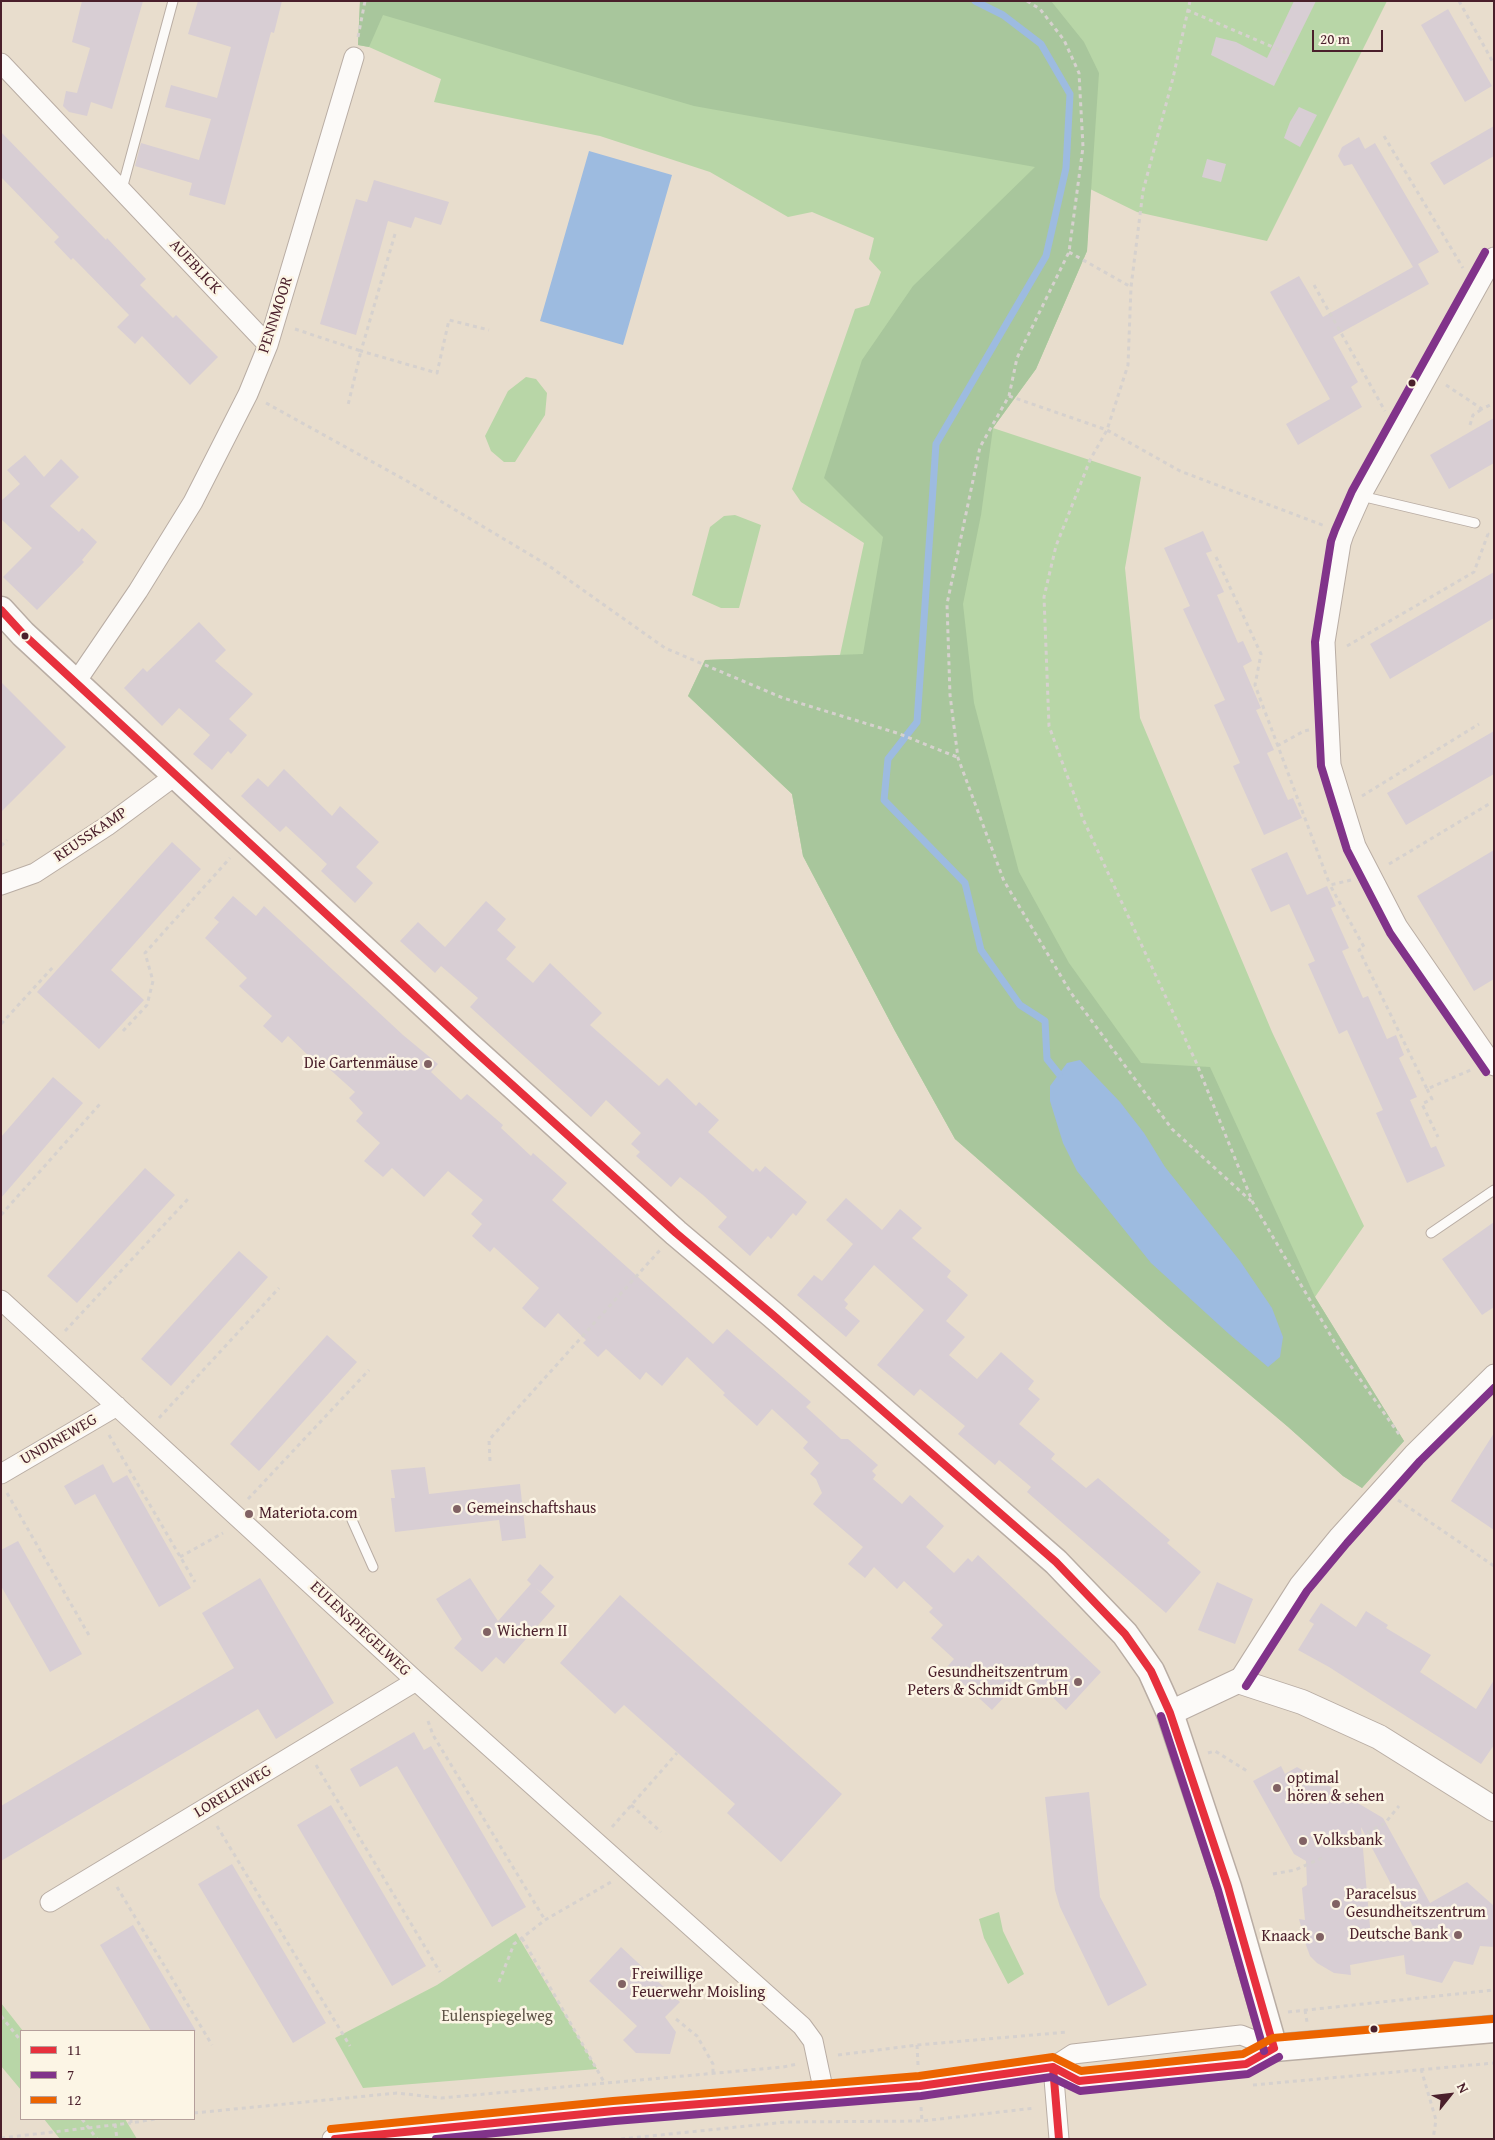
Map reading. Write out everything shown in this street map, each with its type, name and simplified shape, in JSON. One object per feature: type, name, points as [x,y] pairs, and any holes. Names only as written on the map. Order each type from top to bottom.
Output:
[{"type":"main road","points":[[1,610],[23,634],[246,841],[676,1233],[781,1321],[1056,1562],[1126,1634],[1151,1671],[1170,1713],[1228,1887],[1274,2048],[1494,2028]]},
{"type":"street","name":"PENNMOOR","points":[[76,682],[138,591],[193,502],[248,394],[268,345],[354,57]]},
{"type":"street","name":"AUEBLICK","points":[[1,63],[268,345]]},
{"type":"street","points":[[1492,1064],[1398,927],[1356,846],[1331,765],[1325,642],[1340,543],[1361,496],[1429,374],[1484,282],[1494,257]]},
{"type":"street","name":"REUSSKAMP","points":[[1,885],[35,872],[107,826],[176,776]]},
{"type":"street","name":"EULENSPIEGELWEG","points":[[1,1300],[416,1681],[802,2026],[813,2041],[824,2093]]},
{"type":"street","points":[[1170,1713],[1238,1681],[1299,1585],[1381,1488],[1494,1374]]},
{"type":"street","name":"UNDINEWEG","points":[[1,1474],[117,1406]]},
{"type":"street","name":"LORELEIWEG","points":[[50,1902],[416,1681]]},
{"type":"street","points":[[1238,1681],[1302,1702],[1379,1737],[1494,1809]]},
{"type":"street","points":[[332,2139],[824,2093],[920,2086],[1053,2067],[1073,2054],[1241,2035],[1274,2048]]},
{"type":"street","points":[[1053,2067],[1079,2081],[1246,2064],[1274,2048]]},
{"type":"street","points":[[1053,2067],[1058,2139]]},
{"type":"lane","points":[[122,189],[173,1]]},
{"type":"lane","points":[[1361,496],[1475,523]]},
{"type":"lane","points":[[1431,1232],[1494,1190]]},
{"type":"lane","points":[[352,1520],[373,1567]]},
{"type":"path","points":[[1027,1],[1040,9],[1064,40],[1079,72],[1083,147],[1070,252],[1017,358],[1009,396],[980,446],[947,604],[950,695],[958,758],[1004,881],[1071,993],[1172,1129],[1252,1203]]},
{"type":"path","points":[[1190,1],[1186,10],[1173,78],[1143,191],[1131,287],[1128,365],[1108,430],[1090,460],[1056,546],[1044,597],[1049,726],[1083,819],[1196,1062],[1252,1203],[1338,1348],[1413,1454]]},
{"type":"path","points":[[1459,1],[1494,64]]},
{"type":"path","points":[[354,57],[366,2]]},
{"type":"path","points":[[1186,10],[1290,54]]},
{"type":"path","points":[[1384,136],[1484,282]]},
{"type":"path","points":[[348,405],[361,351],[395,234]]},
{"type":"path","points":[[1070,252],[1131,287]]},
{"type":"path","points":[[1314,285],[1397,432]]},
{"type":"path","points":[[275,322],[361,351],[437,373],[449,320],[489,330]]},
{"type":"path","points":[[1429,374],[1482,409]]},
{"type":"path","points":[[248,394],[407,482],[549,566],[665,648],[783,698],[898,733],[958,758]]},
{"type":"path","points":[[1009,396],[1108,430],[1180,471],[1344,534]]},
{"type":"path","points":[[1470,425],[1473,415],[1494,403]]},
{"type":"path","points":[[1326,658],[1474,572],[1488,534],[1475,523]]},
{"type":"path","points":[[1216,557],[1261,654],[1255,686],[1330,885],[1364,947],[1359,950],[1432,1099],[1422,1104],[1438,1137]]},
{"type":"path","points":[[1344,807],[1479,724]]},
{"type":"path","points":[[1277,746],[1304,731],[1329,728]]},
{"type":"path","points":[[1330,885],[1371,875],[1489,804]]},
{"type":"path","points":[[1,846],[7,840]]},
{"type":"path","points":[[123,1031],[147,1005],[153,981],[145,953],[246,841]]},
{"type":"path","points":[[1,1024],[54,966]]},
{"type":"path","points":[[1427,1089],[1492,1064]]},
{"type":"path","points":[[1,1215],[100,1104]]},
{"type":"path","points":[[51,1346],[189,1198]]},
{"type":"path","points":[[490,1461],[489,1440],[676,1233]]},
{"type":"path","points":[[145,1432],[279,1288]]},
{"type":"path","points":[[180,1558],[239,1518],[369,1370]]},
{"type":"path","points":[[98,1417],[195,1582]]},
{"type":"path","points":[[1381,1488],[1494,1566]]},
{"type":"path","points":[[6,1492],[90,1637]]},
{"type":"path","points":[[427,1717],[433,1735],[545,1920]]},
{"type":"path","points":[[305,1748],[440,1972]]},
{"type":"path","points":[[1186,1759],[1215,1751],[1246,1771]]},
{"type":"path","points":[[597,1843],[677,1753]]},
{"type":"path","points":[[631,1805],[661,1832]]},
{"type":"path","points":[[1360,1837],[1386,1823],[1399,1806]]},
{"type":"path","points":[[206,1808],[350,2046]]},
{"type":"path","points":[[1273,1874],[1295,1870],[1322,1858]]},
{"type":"path","points":[[106,1868],[212,2044]]},
{"type":"path","points":[[499,1982],[514,1944],[545,1920],[629,1872]]},
{"type":"path","points":[[522,1938],[604,2082]]},
{"type":"path","points":[[1,2016],[20,2040]]},
{"type":"path","points":[[676,2019],[697,2036],[713,2064],[713,2072]]},
{"type":"path","points":[[195,2113],[398,2094],[441,2098],[783,2067],[852,2052],[1046,2034]]},
{"type":"path","points":[[1249,2086],[1494,2063]]},
{"type":"path","points":[[1421,2070],[1436,2120],[1433,2139]]},
{"type":"path","points":[[621,2139],[786,2122],[922,2121],[1056,2106]]},
{"type":"path","points":[[83,2120],[97,2139]]},
{"type":"path","points":[[1,2138],[144,2120]]},
{"type":"path","points":[[115,2124],[117,2139]]},
{"type":"green space","points":[[360,1],[1387,1],[1267,241],[1137,212],[1090,189],[1087,251],[1036,369],[993,428],[1141,477],[1125,568],[1140,718],[1272,1032],[1364,1226],[1315,1297],[1404,1441],[1362,1488],[1343,1476],[1287,1426],[1168,1326],[955,1139],[895,1031],[803,856],[792,794],[688,696],[705,660],[840,655],[864,543],[801,502],[792,489],[855,309],[869,305],[881,272],[869,259],[874,238],[812,212],[788,217],[710,172],[600,136],[434,102],[441,79],[369,47],[358,45]]},
{"type":"green space","points":[[360,1],[1051,1],[1084,42],[1099,73],[1087,251],[1036,369],[993,428],[981,515],[963,604],[974,703],[1019,872],[1069,963],[1141,1063],[1210,1067],[1315,1297],[1404,1441],[1362,1488],[1343,1476],[1287,1426],[1168,1326],[955,1139],[895,1031],[803,856],[792,794],[688,696],[705,660],[863,654],[883,537],[824,478],[862,360],[913,286],[1035,167],[694,106],[383,15],[369,47],[358,45]]},
{"type":"green space","points":[[526,377],[536,379],[547,393],[545,415],[515,462],[504,462],[491,451],[485,436],[508,391]]},
{"type":"green space","points":[[735,515],[761,525],[739,608],[721,608],[692,595],[710,527],[724,516]]},
{"type":"green space","points":[[999,1912],[1003,1931],[1024,1974],[1008,1984],[984,1938],[979,1919]]},
{"type":"green space","name":"Eulenspiegelweg","points":[[516,1933],[597,2069],[363,2088],[335,2038],[437,1985]]},
{"type":"green space","points":[[1,2003],[22,2030],[20,2030],[20,2089],[1,2066]]},
{"type":"green space","points":[[45,2120],[126,2120],[137,2139],[60,2139]]},
{"type":"water","points":[[589,151],[672,175],[623,345],[540,321]]},
{"type":"water","points":[[1080,1060],[1120,1102],[1144,1133],[1165,1167],[1240,1261],[1272,1308],[1283,1337],[1280,1357],[1268,1367],[1151,1263],[1077,1171],[1063,1143],[1050,1101],[1050,1086],[1067,1063]]},
{"type":"building","points":[[82,1],[143,1],[112,109],[91,102],[87,116],[69,112],[63,106],[66,91],[77,93],[90,48],[72,42]]},
{"type":"building","points":[[198,1],[282,1],[274,33],[271,32],[225,205],[189,195],[192,183],[135,166],[141,143],[199,160],[211,119],[165,107],[171,85],[217,98],[231,47],[188,34]]},
{"type":"building","points":[[1294,1],[1316,1],[1274,86],[1211,55],[1216,37],[1236,42],[1267,58]]},
{"type":"building","points":[[1448,9],[1492,86],[1465,102],[1421,25]]},
{"type":"building","points":[[1299,107],[1317,115],[1300,147],[1284,138],[1290,122]]},
{"type":"building","points":[[1494,126],[1494,156],[1444,185],[1430,163]]},
{"type":"building","points":[[1,132],[146,279],[140,285],[173,318],[176,315],[218,357],[190,385],[142,336],[135,344],[117,327],[129,315],[73,258],[71,260],[54,242],[59,237],[1,177]]},
{"type":"building","points":[[1359,137],[1365,149],[1375,143],[1439,252],[1418,264],[1429,284],[1333,337],[1358,382],[1351,387],[1362,407],[1298,445],[1286,424],[1330,399],[1270,292],[1299,276],[1323,317],[1413,267],[1352,164],[1344,166],[1338,156],[1342,147]]},
{"type":"building","points":[[1207,159],[1226,164],[1221,182],[1202,177]]},
{"type":"building","points":[[374,180],[449,202],[441,225],[415,217],[411,228],[388,221],[356,335],[320,324],[356,199],[367,202]]},
{"type":"building","points":[[1494,418],[1494,463],[1449,489],[1430,455]]},
{"type":"building","points":[[25,455],[44,477],[61,459],[79,477],[50,506],[79,532],[82,528],[97,542],[82,560],[84,562],[37,610],[3,577],[32,548],[1,519],[1,501],[20,484],[7,470]]},
{"type":"building","points":[[1203,531],[1212,551],[1206,553],[1224,592],[1217,595],[1238,643],[1243,641],[1252,661],[1243,666],[1261,708],[1256,710],[1274,750],[1267,753],[1288,800],[1293,798],[1302,818],[1264,835],[1233,766],[1240,763],[1214,705],[1225,700],[1183,609],[1190,606],[1164,548]]},
{"type":"building","points":[[1494,572],[1494,618],[1390,679],[1370,644]]},
{"type":"building","points":[[199,622],[226,650],[215,661],[253,694],[229,719],[247,735],[231,754],[228,751],[212,770],[193,754],[210,735],[179,708],[162,726],[124,688],[143,668],[147,672]]},
{"type":"building","points":[[1,682],[66,747],[1,812]]},
{"type":"building","points":[[1494,731],[1494,774],[1406,825],[1387,793]]},
{"type":"building","points":[[284,769],[332,816],[340,806],[379,842],[356,867],[373,883],[355,903],[321,871],[327,864],[286,826],[280,832],[241,796],[258,778],[268,787]]},
{"type":"building","points":[[172,842],[201,869],[111,970],[144,1000],[99,1049],[37,992]]},
{"type":"building","points":[[1494,850],[1494,979],[1474,991],[1417,896]]},
{"type":"building","points":[[1287,852],[1307,895],[1327,886],[1336,906],[1331,908],[1349,948],[1342,951],[1363,998],[1368,996],[1387,1039],[1396,1035],[1404,1055],[1399,1058],[1417,1097],[1410,1100],[1431,1148],[1436,1146],[1445,1166],[1407,1183],[1376,1113],[1383,1110],[1347,1030],[1339,1034],[1308,964],[1315,961],[1289,904],[1271,912],[1251,869]]},
{"type":"building","points":[[233,896],[256,916],[264,906],[403,1035],[438,1064],[431,1072],[461,1100],[467,1094],[503,1125],[501,1128],[531,1156],[533,1153],[567,1183],[552,1200],[713,1344],[727,1329],[811,1402],[806,1407],[841,1439],[848,1439],[878,1465],[872,1471],[876,1475],[873,1479],[902,1504],[910,1495],[944,1526],[926,1547],[954,1573],[968,1558],[972,1562],[978,1555],[1101,1672],[1066,1710],[1027,1673],[992,1710],[946,1668],[954,1659],[931,1638],[943,1625],[929,1612],[933,1608],[904,1581],[897,1589],[874,1567],[865,1578],[848,1564],[863,1547],[813,1504],[822,1493],[816,1479],[810,1474],[819,1463],[803,1448],[808,1442],[772,1409],[757,1426],[723,1395],[725,1393],[687,1357],[662,1386],[646,1372],[640,1380],[606,1349],[598,1357],[583,1343],[586,1340],[558,1313],[545,1328],[522,1308],[539,1288],[494,1247],[490,1252],[472,1236],[482,1224],[471,1214],[483,1200],[448,1171],[424,1197],[392,1168],[383,1177],[364,1161],[380,1143],[356,1121],[363,1113],[349,1098],[355,1092],[316,1057],[313,1060],[288,1036],[282,1043],[263,1026],[272,1016],[239,986],[247,978],[205,938],[219,922],[214,918]]},
{"type":"building","points":[[486,901],[506,919],[497,930],[516,947],[506,959],[533,983],[550,963],[602,1013],[590,1025],[659,1086],[667,1078],[696,1106],[699,1102],[719,1120],[708,1132],[753,1172],[756,1168],[760,1172],[765,1166],[807,1202],[796,1216],[793,1213],[771,1239],[768,1236],[750,1256],[718,1227],[727,1217],[703,1195],[680,1177],[671,1187],[636,1156],[640,1152],[631,1144],[641,1133],[606,1100],[591,1117],[470,1007],[478,998],[441,966],[435,973],[400,941],[418,922],[445,947]]},
{"type":"building","points":[[53,1077],[83,1103],[1,1198],[1,1137]]},
{"type":"building","points":[[145,1168],[175,1195],[77,1303],[47,1276]]},
{"type":"building","points":[[846,1198],[882,1230],[900,1209],[922,1228],[912,1238],[951,1271],[947,1277],[968,1295],[946,1321],[965,1337],[949,1355],[977,1379],[1001,1352],[1034,1381],[1028,1389],[1040,1399],[1019,1424],[1055,1454],[1051,1459],[1086,1488],[1098,1478],[1170,1540],[1167,1543],[1201,1572],[1166,1613],[1027,1492],[1031,1487],[999,1460],[995,1465],[958,1434],[965,1426],[920,1389],[914,1396],[877,1365],[924,1310],[874,1265],[844,1300],[848,1304],[845,1308],[860,1321],[846,1337],[797,1295],[814,1275],[822,1281],[853,1244],[826,1220]]},
{"type":"building","points":[[1494,1222],[1494,1307],[1482,1315],[1442,1259]]},
{"type":"building","points":[[239,1251],[268,1277],[171,1386],[141,1359]]},
{"type":"building","points":[[327,1335],[357,1362],[259,1471],[230,1444]]},
{"type":"building","points":[[1494,1433],[1494,1530],[1451,1501]]},
{"type":"building","points":[[103,1464],[113,1483],[127,1475],[191,1588],[159,1607],[95,1494],[75,1505],[64,1486]]},
{"type":"building","name":"Gemeinschaftshaus","points":[[425,1467],[429,1494],[520,1484],[526,1538],[502,1541],[499,1520],[395,1532],[391,1498],[395,1498],[391,1470]]},
{"type":"building","points":[[18,1541],[82,1654],[50,1672],[1,1586],[1,1550]]},
{"type":"building","points":[[540,1564],[554,1577],[541,1592],[536,1588],[555,1606],[504,1664],[496,1657],[482,1672],[454,1648],[462,1639],[436,1599],[470,1578],[498,1621],[531,1584],[527,1580]]},
{"type":"building","points":[[260,1578],[334,1703],[276,1739],[258,1709],[1,1861],[1,1806],[234,1668],[202,1613]]},
{"type":"building","points":[[1217,1582],[1253,1599],[1235,1644],[1198,1630]]},
{"type":"building","points":[[620,1595],[842,1794],[781,1862],[727,1813],[735,1804],[624,1705],[615,1714],[560,1663]]},
{"type":"building","points":[[1321,1603],[1356,1627],[1366,1611],[1388,1625],[1386,1628],[1431,1655],[1420,1672],[1476,1709],[1494,1680],[1494,1745],[1481,1764],[1329,1667],[1298,1650],[1314,1624],[1309,1621]]},
{"type":"building","points":[[414,1732],[424,1750],[431,1746],[526,1907],[492,1927],[397,1766],[360,1787],[350,1769]]},
{"type":"building","points":[[1281,1766],[1285,1774],[1297,1767],[1383,1818],[1430,1903],[1467,1882],[1494,1906],[1494,1947],[1480,1946],[1473,1965],[1454,1961],[1442,1983],[1406,1974],[1404,1955],[1350,1965],[1351,1975],[1334,1973],[1317,1963],[1310,1956],[1299,1919],[1305,1920],[1302,1888],[1307,1885],[1306,1861],[1294,1854],[1253,1781]],"holes":[[[1361,1827],[1416,1932],[1371,1937]]]},
{"type":"building","points":[[1089,1792],[1100,1897],[1147,1985],[1108,2006],[1060,1907],[1055,1890],[1045,1797]]},
{"type":"building","points":[[331,1805],[426,1966],[392,1986],[297,1825]]},
{"type":"building","points":[[232,1864],[326,2023],[293,2043],[198,1884]]},
{"type":"building","points":[[133,1925],[196,2031],[150,2030],[100,1945]]},
{"type":"building","points":[[621,1947],[680,2002],[665,2017],[676,2032],[670,2054],[636,2053],[623,2040],[637,2026],[589,1981]]},
{"type":"waterway","points":[[975,1],[1003,15],[1041,44],[1070,94],[1066,168],[1046,256],[936,444],[917,722],[888,759],[884,800],[965,883],[981,950],[1020,1005],[1045,1021],[1047,1059],[1059,1074]]},
{"type":"transit line","name":"7","points":[[1485,252],[1352,491],[1331,541],[1315,642],[1321,766],[1347,850],[1390,933],[1486,1072]]},
{"type":"transit line","name":"11","points":[[1,610],[23,634],[467,1044],[676,1233],[1056,1562],[1125,1634],[1151,1671],[1170,1713],[1228,1887],[1274,2048]]},
{"type":"transit line","name":"7","points":[[1246,1686],[1307,1591],[1420,1461],[1494,1388]]},
{"type":"transit line","name":"7","points":[[1161,1716],[1218,1890],[1264,2051]]},
{"type":"transit line","name":"12","points":[[331,2129],[613,2101],[919,2076],[1053,2057],[1081,2071],[1243,2054],[1273,2038],[1493,2019]]},
{"type":"transit line","name":"11","points":[[335,2139],[614,2111],[920,2086],[1053,2067],[1079,2081],[1246,2064],[1274,2048]]},
{"type":"transit line","name":"7","points":[[436,2139],[615,2121],[921,2096],[1051,2077],[1080,2091],[1248,2074],[1279,2057]]},
{"type":"transit line","name":"11","points":[[1053,2067],[1059,2139]]},
{"type":"place","name":"Die Gartenmäuse","points":[[428,1064]]},
{"type":"place","name":"Gemeinschaftshaus","points":[[457,1509]]},
{"type":"place","name":"Materiota.com","points":[[249,1514]]},
{"type":"place","name":"Wichern II","points":[[487,1632]]},
{"type":"place","name":"Gesundheitszentrum Peters & Schmidt GmbH","points":[[1078,1682]]},
{"type":"place","name":"optimal hören & sehen","points":[[1277,1788]]},
{"type":"place","name":"Volksbank","points":[[1303,1841]]},
{"type":"place","name":"Paracelsus Gesundheitszentrum","points":[[1336,1904]]},
{"type":"place","name":"Deutsche Bank","points":[[1458,1935]]},
{"type":"place","name":"Knaack","points":[[1320,1937]]},
{"type":"place","name":"Freiwillige Feuerwehr Moisling","points":[[622,1984]]}]
